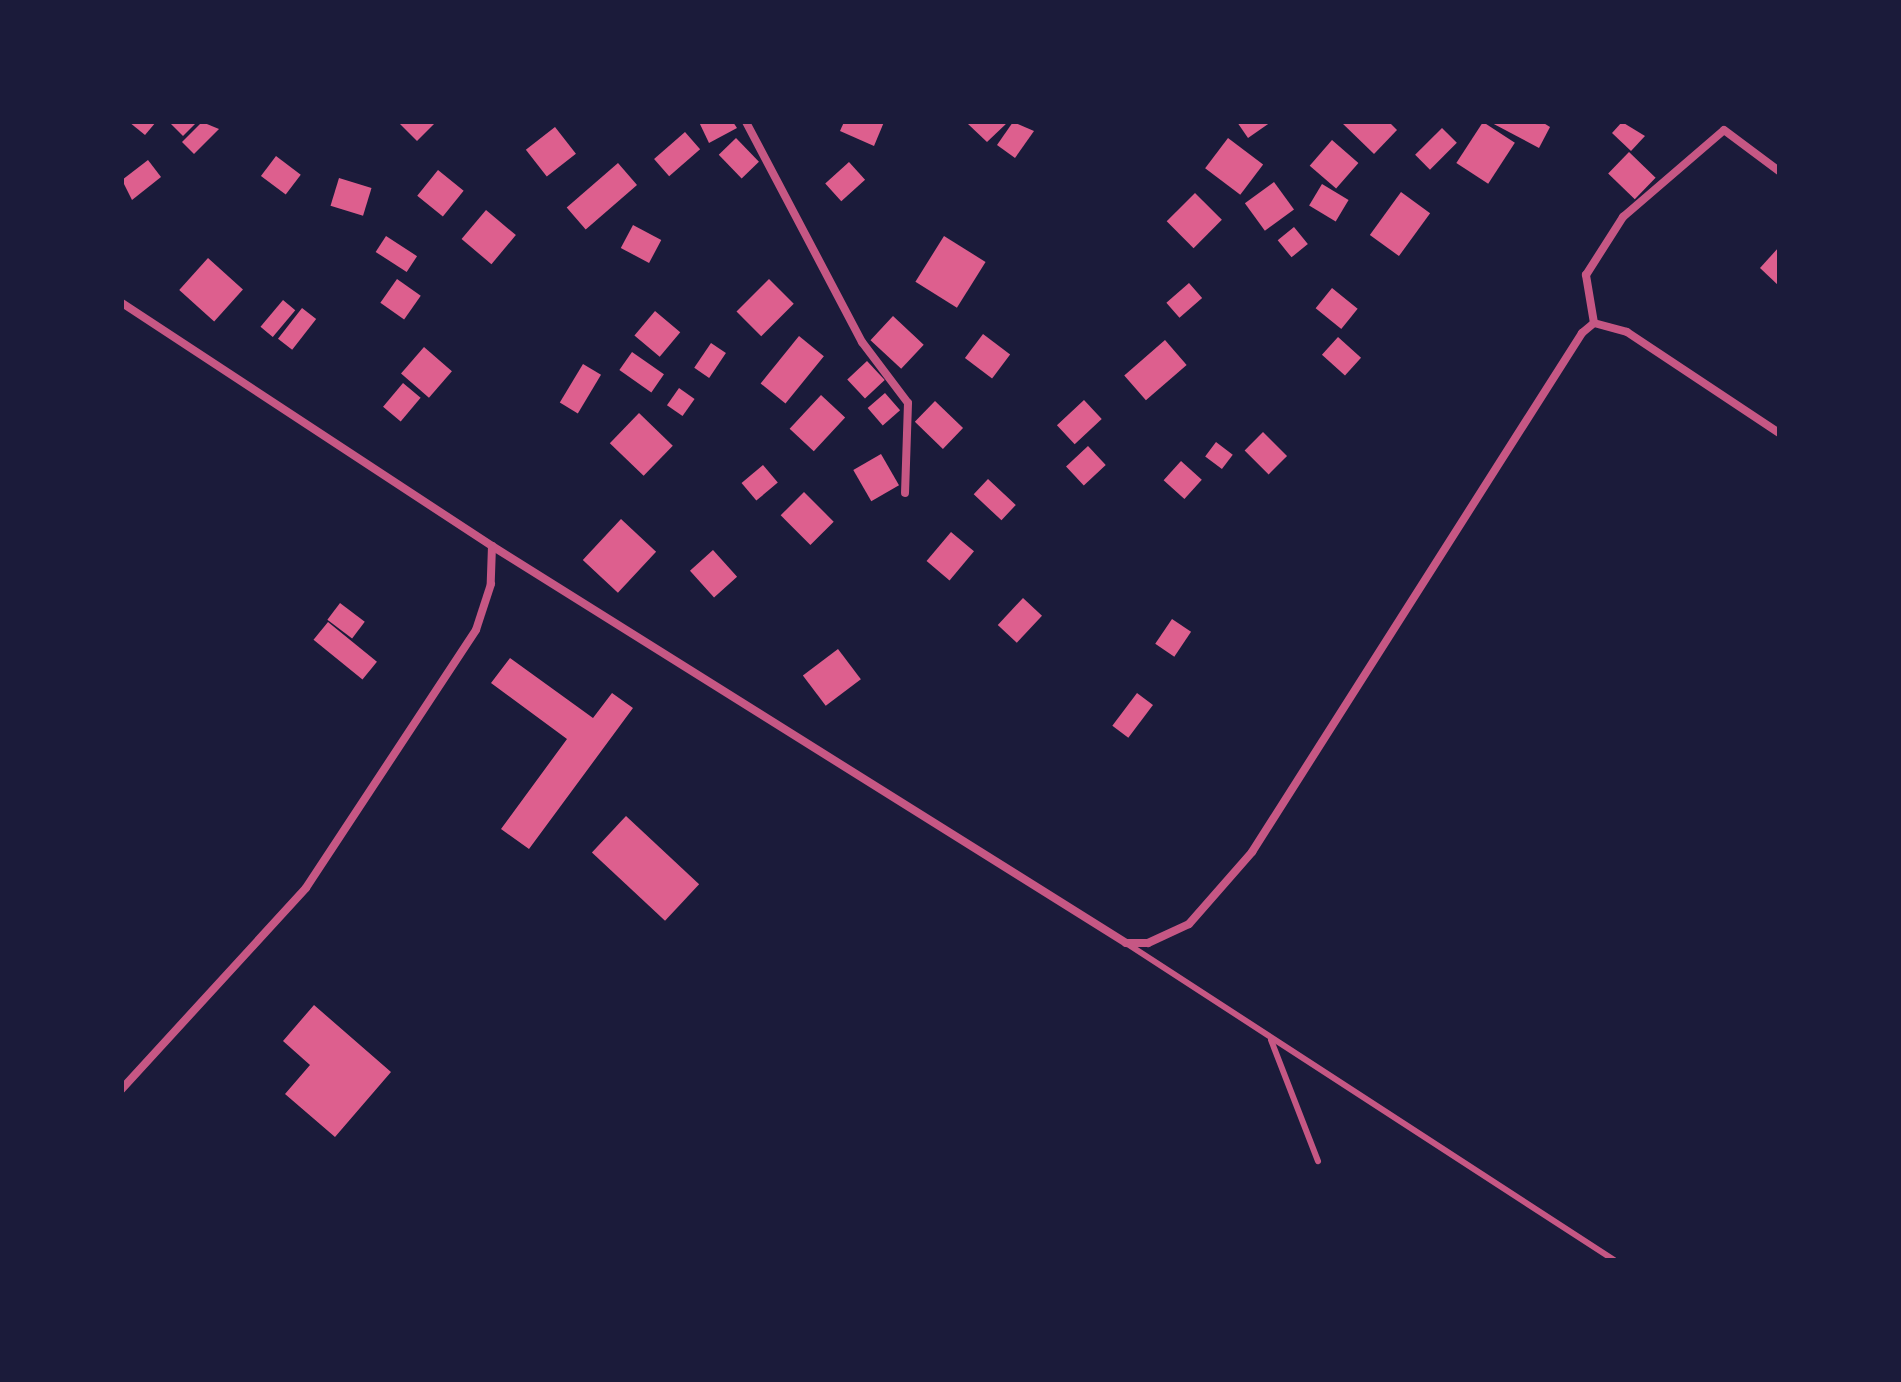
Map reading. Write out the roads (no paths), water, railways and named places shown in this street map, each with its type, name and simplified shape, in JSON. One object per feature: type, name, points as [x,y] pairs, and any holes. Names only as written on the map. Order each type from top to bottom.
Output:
[{"type":"street","points":[[746,122],[862,342],[908,403],[905,493]]},
{"type":"street","points":[[1594,323],[1586,275],[1623,217],[1724,130],[1779,171]]},
{"type":"street","points":[[122,303],[492,546],[1126,943],[1169,937],[1231,880],[1573,345],[1594,323]]},
{"type":"street","points":[[1594,323],[1627,332],[1779,433]]},
{"type":"street","points":[[122,1089],[306,888],[476,630],[491,584],[492,546]]},
{"type":"lane","points":[[1126,943],[1614,1260]]},
{"type":"lane","points":[[1271,1040],[1318,1161]]}]
